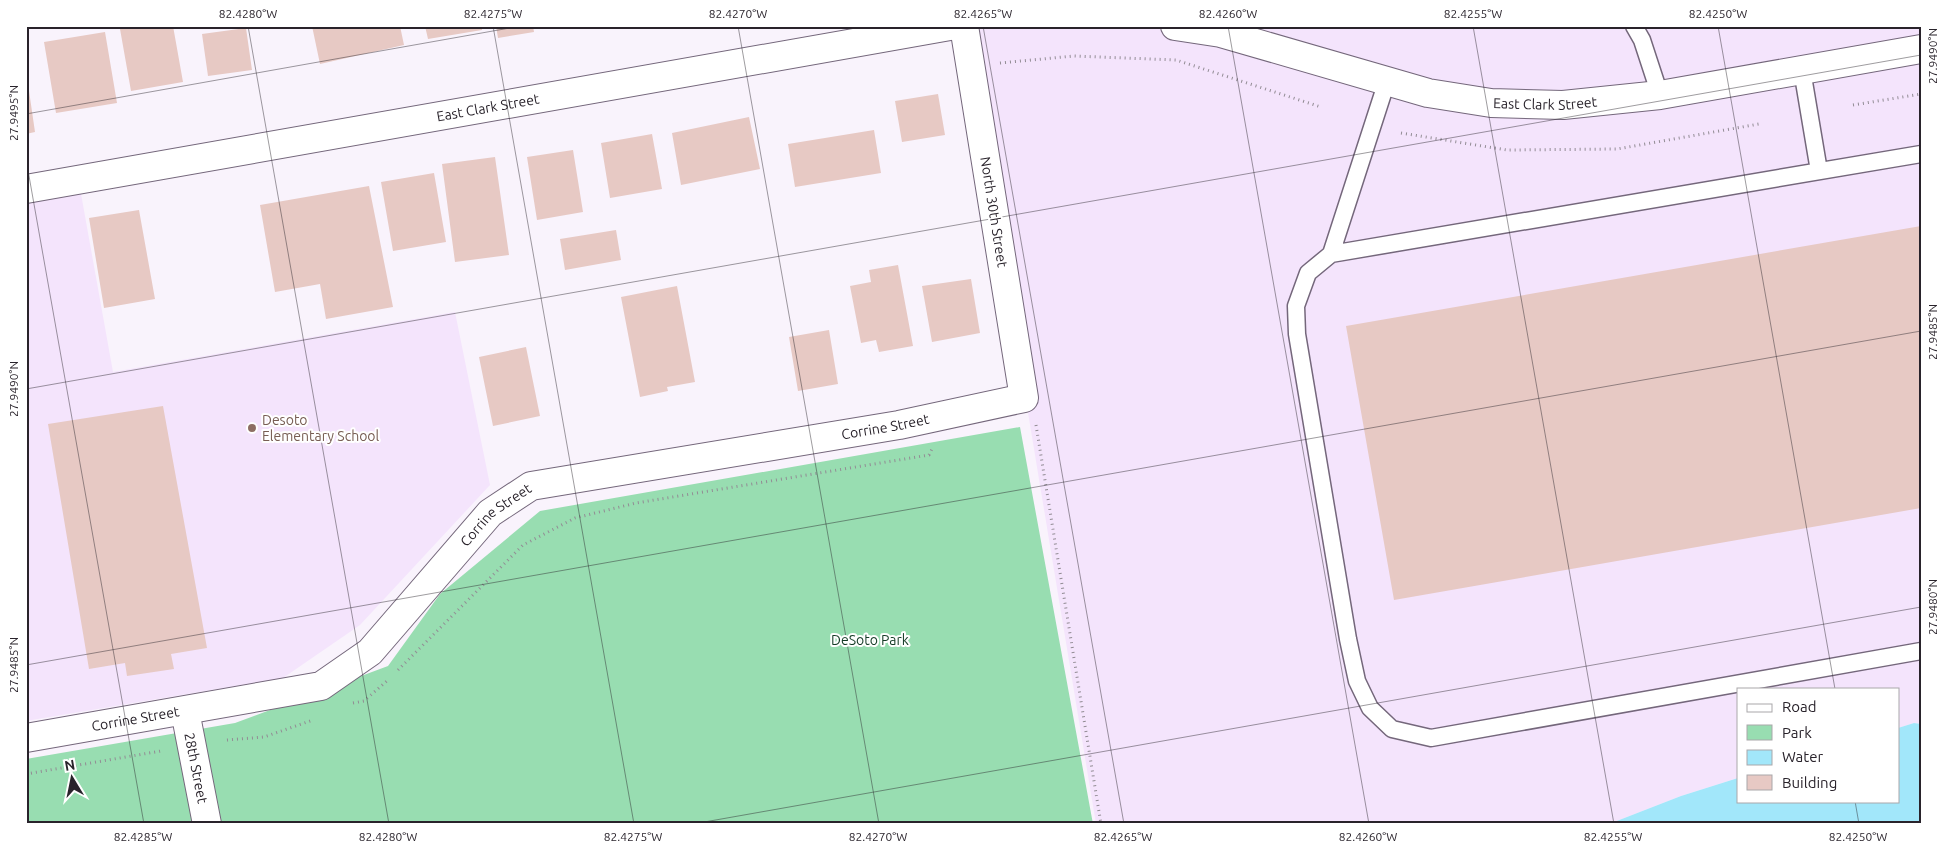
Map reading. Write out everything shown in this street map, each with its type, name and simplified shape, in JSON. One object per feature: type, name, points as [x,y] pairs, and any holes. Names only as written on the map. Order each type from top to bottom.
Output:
[{"type":"street","name":"East Clark Street","points":[[26,189],[950,26]]},
{"type":"street","name":"North 30th Street","points":[[964,26],[1024,398]]},
{"type":"street","name":"East Clark Street","points":[[1175,26],[1222,30],[1428,93],[1491,103],[1563,105],[1660,95],[1921,49]]},
{"type":"street","name":"Corrine Street","points":[[26,738],[320,686],[370,652],[490,513],[531,486],[899,425],[1024,398]]},
{"type":"street","name":"28th Street","points":[[185,711],[207,824]]},
{"type":"lane","points":[[1634,26],[1642,40],[1660,95]]},
{"type":"lane","points":[[1802,70],[1819,171]]},
{"type":"lane","points":[[1331,254],[1388,81]]},
{"type":"lane","points":[[1921,154],[1331,254],[1308,273],[1296,306],[1297,334],[1348,639],[1356,672],[1370,708],[1392,729],[1431,738],[1921,651]]},
{"type":"path","points":[[998,63],[1074,56],[1176,60],[1321,106]]},
{"type":"path","points":[[1853,105],[1921,94]]},
{"type":"path","points":[[1401,133],[1507,150],[1617,149],[1759,124]]},
{"type":"path","points":[[1024,398],[1035,421],[1101,824]]},
{"type":"path","points":[[1027,431],[1036,429]]},
{"type":"path","points":[[348,704],[364,701],[386,682],[523,545],[575,518],[636,503],[929,455],[933,448]]},
{"type":"path","points":[[227,740],[264,736],[305,725],[319,717]]},
{"type":"path","points":[[26,774],[167,750]]},
{"type":"shaded area","points":[[959,26],[1921,26],[1921,724],[1914,723],[1900,727],[1900,688],[1737,688],[1737,778],[1681,796],[1609,824],[1096,824],[998,231]]},
{"type":"shaded area","name":"Desoto Elementary School","points":[[78,177],[113,372],[455,312],[490,485],[360,625],[283,678],[26,721],[26,186]]},
{"type":"green space","name":"DeSoto Park","points":[[1020,427],[1093,824],[26,824],[26,759],[235,723],[388,666],[440,594],[540,511]]},
{"type":"water","points":[[1914,723],[1921,724],[1921,824],[1609,824],[1681,796],[1737,778],[1737,802],[1900,802],[1900,727]]},
{"type":"building","points":[[137,26],[173,26],[183,82],[131,91],[120,29]]},
{"type":"building","points":[[312,26],[400,26],[404,45],[320,64]]},
{"type":"building","points":[[425,26],[482,26],[482,30],[428,39]]},
{"type":"building","points":[[496,26],[533,26],[534,32],[498,38]]},
{"type":"building","points":[[246,28],[252,70],[208,76],[202,34]]},
{"type":"building","points":[[105,32],[117,103],[56,113],[44,42]]},
{"type":"building","points":[[26,84],[28,84],[35,132],[26,134]]},
{"type":"building","points":[[938,94],[945,135],[902,142],[895,101]]},
{"type":"building","points":[[749,117],[760,169],[681,185],[672,133]]},
{"type":"building","points":[[874,130],[881,173],[795,187],[788,144]]},
{"type":"building","points":[[652,134],[662,189],[610,198],[601,143]]},
{"type":"building","points":[[573,150],[583,212],[537,220],[527,157]]},
{"type":"building","points":[[495,157],[509,255],[455,262],[442,164]]},
{"type":"building","points":[[434,173],[446,242],[393,251],[381,182]]},
{"type":"building","points":[[369,186],[393,307],[326,319],[320,284],[275,292],[260,205]]},
{"type":"building","points":[[139,210],[155,299],[104,308],[89,218]]},
{"type":"building","points":[[1921,226],[1921,508],[1394,600],[1346,326]]},
{"type":"building","points":[[616,230],[621,260],[565,270],[560,239]]},
{"type":"building","points":[[898,265],[913,346],[879,352],[876,340],[861,343],[850,286],[871,282],[869,270]]},
{"type":"building","points":[[971,279],[980,333],[932,342],[922,286]]},
{"type":"building","points":[[677,286],[695,382],[667,387],[668,391],[640,397],[621,297]]},
{"type":"building","points":[[829,330],[838,384],[798,391],[789,337]]},
{"type":"building","points":[[526,347],[540,416],[493,426],[479,357]]},
{"type":"building","points":[[163,406],[207,648],[171,654],[174,669],[127,676],[125,663],[89,669],[48,424]]},
{"type":"place","name":"Desoto Elementary School","points":[[252,428]]}]
